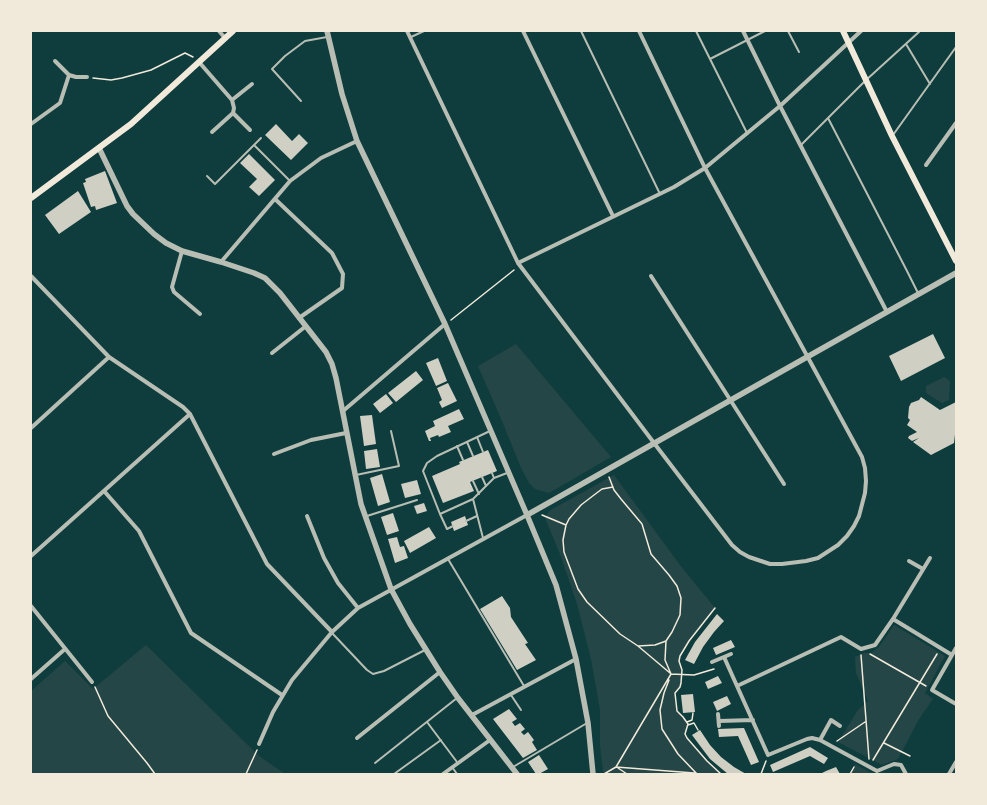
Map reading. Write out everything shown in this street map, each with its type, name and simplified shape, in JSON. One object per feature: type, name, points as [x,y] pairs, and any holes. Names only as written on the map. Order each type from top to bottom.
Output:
[{"type":"main road","points":[[31,198],[142,114],[233,31]]},
{"type":"main road","points":[[842,31],[892,136],[956,261]]},
{"type":"street","points":[[219,31],[225,38]]},
{"type":"street","points":[[407,31],[519,264],[732,545],[749,557],[770,564],[806,562],[818,558],[838,545],[847,536],[859,516],[865,493],[866,481],[865,468],[862,458],[705,168],[638,31]]},
{"type":"street","points":[[523,31],[613,216]]},
{"type":"street","points":[[743,31],[800,146],[886,312]]},
{"type":"street","points":[[519,264],[688,180],[705,168],[780,106],[861,31]]},
{"type":"street","points":[[328,34],[342,94],[357,141],[445,324],[556,585],[576,659],[588,723],[593,774]]},
{"type":"street","points":[[55,60],[69,75],[76,77],[87,77]]},
{"type":"street","points":[[200,61],[232,100],[234,108],[233,113],[212,132]]},
{"type":"street","points":[[31,124],[60,103],[69,75]]},
{"type":"street","points":[[232,100],[252,84]]},
{"type":"street","points":[[233,113],[250,130]]},
{"type":"street","points":[[926,165],[956,123]]},
{"type":"street","points":[[221,262],[290,181],[321,158],[357,141]]},
{"type":"street","points":[[99,148],[127,206],[133,214],[154,234],[166,243],[182,251],[221,262],[265,278],[280,293],[326,352],[332,364],[365,516],[391,589],[410,624],[440,672],[458,698],[517,774]]},
{"type":"street","points":[[275,199],[332,253],[343,274],[342,288],[299,318]]},
{"type":"street","points":[[182,251],[172,287],[174,292],[200,314]]},
{"type":"street","points":[[259,744],[282,695],[332,632],[358,608],[527,515],[956,273]]},
{"type":"street","points":[[31,276],[110,357],[183,407],[190,414],[267,564],[332,632]]},
{"type":"street","points":[[651,276],[784,484]]},
{"type":"street","points":[[343,411],[445,324]]},
{"type":"street","points":[[272,353],[306,326]]},
{"type":"street","points":[[31,428],[110,357]]},
{"type":"street","points":[[31,556],[190,414]]},
{"type":"street","points":[[274,454],[311,440],[346,433]]},
{"type":"street","points":[[104,491],[139,531],[191,633],[282,695]]},
{"type":"street","points":[[307,516],[324,558],[338,583],[358,608]]},
{"type":"street","points":[[737,686],[841,638],[861,649],[875,645],[893,619],[930,558]]},
{"type":"street","points":[[909,561],[923,569]]},
{"type":"street","points":[[31,606],[92,682]]},
{"type":"street","points":[[893,619],[952,655]]},
{"type":"street","points":[[956,648],[932,690],[956,704]]},
{"type":"street","points":[[31,679],[64,649]]},
{"type":"street","points":[[712,662],[731,654]]},
{"type":"street","points":[[724,657],[768,755],[806,739],[820,740],[878,773],[894,764],[901,765],[906,774]]},
{"type":"street","points":[[472,715],[576,659]]},
{"type":"street","points":[[357,738],[440,672]]},
{"type":"street","points":[[718,714],[719,726]]},
{"type":"street","points":[[718,721],[753,720]]},
{"type":"street","points":[[820,740],[831,720],[840,726]]},
{"type":"street","points":[[443,774],[490,740]]},
{"type":"street","points":[[949,774],[956,762]]},
{"type":"lane","points":[[410,38],[424,31]]},
{"type":"lane","points":[[581,31],[660,194]]},
{"type":"lane","points":[[696,31],[747,133]]},
{"type":"lane","points":[[710,59],[765,31]]},
{"type":"lane","points":[[788,31],[799,52]]},
{"type":"lane","points":[[800,146],[865,81],[920,31]]},
{"type":"lane","points":[[301,100],[272,69],[285,56],[305,42],[328,34]]},
{"type":"lane","points":[[906,44],[930,84]]},
{"type":"lane","points":[[892,136],[956,47]]},
{"type":"lane","points":[[828,118],[918,294]]},
{"type":"lane","points":[[207,176],[215,184],[261,138]]},
{"type":"lane","points":[[254,145],[290,181]]},
{"type":"lane","points":[[355,475],[399,466],[392,431]]},
{"type":"lane","points":[[453,526],[447,529],[423,471],[427,462],[432,458],[491,431]]},
{"type":"lane","points":[[477,437],[483,452]]},
{"type":"lane","points":[[467,442],[473,456]]},
{"type":"lane","points":[[457,446],[463,460]]},
{"type":"lane","points":[[440,514],[473,499],[494,478],[509,472]]},
{"type":"lane","points":[[492,473],[494,478]]},
{"type":"lane","points":[[482,477],[486,486]]},
{"type":"lane","points":[[473,481],[479,494]]},
{"type":"lane","points":[[473,499],[484,539]]},
{"type":"lane","points":[[365,516],[417,500]]},
{"type":"lane","points":[[466,520],[477,516]]},
{"type":"lane","points":[[448,558],[524,686]]},
{"type":"lane","points":[[332,632],[367,670],[373,674],[384,671],[426,649]]},
{"type":"lane","points":[[510,694],[521,710]]},
{"type":"lane","points":[[375,763],[458,698]]},
{"type":"lane","points":[[427,722],[458,763]]},
{"type":"lane","points":[[512,768],[588,723]]},
{"type":"lane","points":[[394,774],[441,740]]},
{"type":"lane","points":[[452,767],[457,774]]},
{"type":"path","points":[[87,77],[110,80],[122,78],[151,70],[185,53],[200,61]]},
{"type":"path","points":[[445,324],[519,264]]},
{"type":"path","points":[[605,471],[621,499],[642,524],[651,554],[669,575],[681,598],[680,615],[666,641],[665,660],[671,674],[660,710],[662,729],[678,754],[696,773]]},
{"type":"path","points":[[613,487],[602,489],[581,505],[566,525],[563,540],[564,552],[578,589],[588,602],[620,634],[638,646],[671,674],[694,675],[727,664]]},
{"type":"path","points":[[534,511],[566,525]]},
{"type":"path","points":[[694,723],[688,723],[677,711],[675,693],[680,687],[682,670],[679,661],[680,656],[689,641],[715,608]]},
{"type":"path","points":[[638,646],[655,645],[666,641]]},
{"type":"path","points":[[869,767],[941,648]]},
{"type":"path","points":[[861,649],[932,690]]},
{"type":"path","points":[[861,649],[869,767]]},
{"type":"path","points":[[604,774],[616,767],[671,674]]},
{"type":"path","points":[[92,682],[108,716],[147,763],[154,774]]},
{"type":"path","points":[[693,713],[692,720],[698,730]]},
{"type":"path","points":[[692,720],[688,723],[685,734],[687,738],[707,761],[721,774]]},
{"type":"path","points":[[830,746],[866,721]]},
{"type":"path","points":[[884,743],[910,756]]},
{"type":"path","points":[[246,774],[259,744]]},
{"type":"path","points":[[761,774],[768,755]]},
{"type":"path","points":[[616,767],[696,773]]},
{"type":"path","points":[[616,767],[627,774]]},
{"type":"shaded area","points":[[516,344],[611,457],[549,493],[535,489],[529,483],[521,468],[478,366]]},
{"type":"shaded area","points":[[944,377],[950,381],[949,400],[942,403],[926,393],[926,386]]},
{"type":"shaded area","points":[[614,475],[680,565],[715,608],[695,633],[680,656],[679,661],[682,670],[680,687],[675,693],[677,711],[688,724],[685,734],[687,738],[707,761],[721,774],[605,774],[603,771],[600,746],[600,710],[591,659],[577,604],[560,554],[545,518],[549,511]]},
{"type":"shaded area","points":[[894,625],[945,656],[925,693],[933,699],[919,719],[898,759],[882,765],[838,742],[858,710],[868,701],[856,673],[855,657],[864,653],[871,653],[879,647]]},
{"type":"shaded area","points":[[146,645],[259,756],[285,774],[31,774],[31,691],[65,661],[93,689]]},
{"type":"shaded area","points":[[855,764],[871,773],[871,774],[850,774]]},
{"type":"building","points":[[276,124],[292,141],[299,134],[308,143],[291,160],[265,135]]},
{"type":"building","points":[[249,154],[275,180],[259,196],[249,187],[257,179],[240,163]]},
{"type":"building","points":[[105,171],[117,203],[96,210],[95,206],[91,207],[83,183],[86,182],[85,179]]},
{"type":"building","points":[[78,191],[91,212],[59,234],[45,215]]},
{"type":"building","points":[[933,334],[945,358],[901,381],[889,356]]},
{"type":"building","points":[[438,358],[447,381],[436,386],[426,363]]},
{"type":"building","points":[[416,371],[423,380],[396,402],[388,393]]},
{"type":"building","points":[[448,383],[457,401],[442,408],[439,402],[442,400],[437,388]]},
{"type":"building","points":[[386,394],[393,403],[380,413],[373,404]]},
{"type":"building","points":[[921,397],[940,410],[956,402],[954,443],[931,455],[913,442],[919,438],[912,441],[908,438],[917,432],[907,425],[910,420],[908,418],[909,407],[911,403],[919,400]]},
{"type":"building","points":[[459,409],[464,419],[448,426],[451,432],[439,437],[438,435],[430,438],[431,441],[429,441],[425,431],[435,426],[433,421]]},
{"type":"building","points":[[372,415],[376,444],[364,446],[360,416]]},
{"type":"building","points":[[377,449],[380,467],[366,469],[364,451]]},
{"type":"building","points":[[488,450],[497,471],[470,482],[474,491],[443,503],[432,476],[460,464],[459,462]]},
{"type":"building","points":[[382,474],[390,502],[378,506],[370,478]]},
{"type":"building","points":[[417,480],[421,494],[405,498],[401,484]]},
{"type":"building","points":[[424,503],[427,511],[417,514],[414,506]]},
{"type":"building","points":[[393,513],[399,531],[387,535],[381,517]]},
{"type":"building","points":[[465,516],[468,525],[454,531],[451,522]]},
{"type":"building","points":[[429,527],[436,538],[410,553],[404,541]]},
{"type":"building","points":[[397,537],[400,547],[404,546],[408,558],[395,563],[388,539]]},
{"type":"building","points":[[502,596],[510,608],[511,617],[528,643],[525,644],[536,660],[517,670],[480,609]]},
{"type":"building","points":[[717,614],[724,621],[703,647],[694,664],[685,660],[695,642]]},
{"type":"building","points":[[731,640],[735,647],[716,655],[713,648]]},
{"type":"building","points":[[718,676],[722,683],[708,689],[705,682]]},
{"type":"building","points":[[693,694],[695,712],[683,713],[681,695]]},
{"type":"building","points":[[727,696],[731,704],[717,711],[713,702]]},
{"type":"building","points":[[509,709],[517,719],[512,722],[515,726],[520,723],[525,729],[521,732],[524,735],[528,732],[534,740],[532,742],[537,750],[523,758],[493,719]]},
{"type":"building","points":[[744,728],[759,762],[751,765],[738,736],[719,737],[718,729]]},
{"type":"building","points":[[700,730],[710,745],[721,757],[746,774],[728,774],[710,759],[692,735]]},
{"type":"building","points":[[810,747],[828,758],[824,764],[810,756],[773,772],[770,765]]},
{"type":"building","points":[[539,755],[548,769],[536,774],[528,762]]},
{"type":"building","points":[[836,767],[840,774],[820,774],[826,771]]}]
